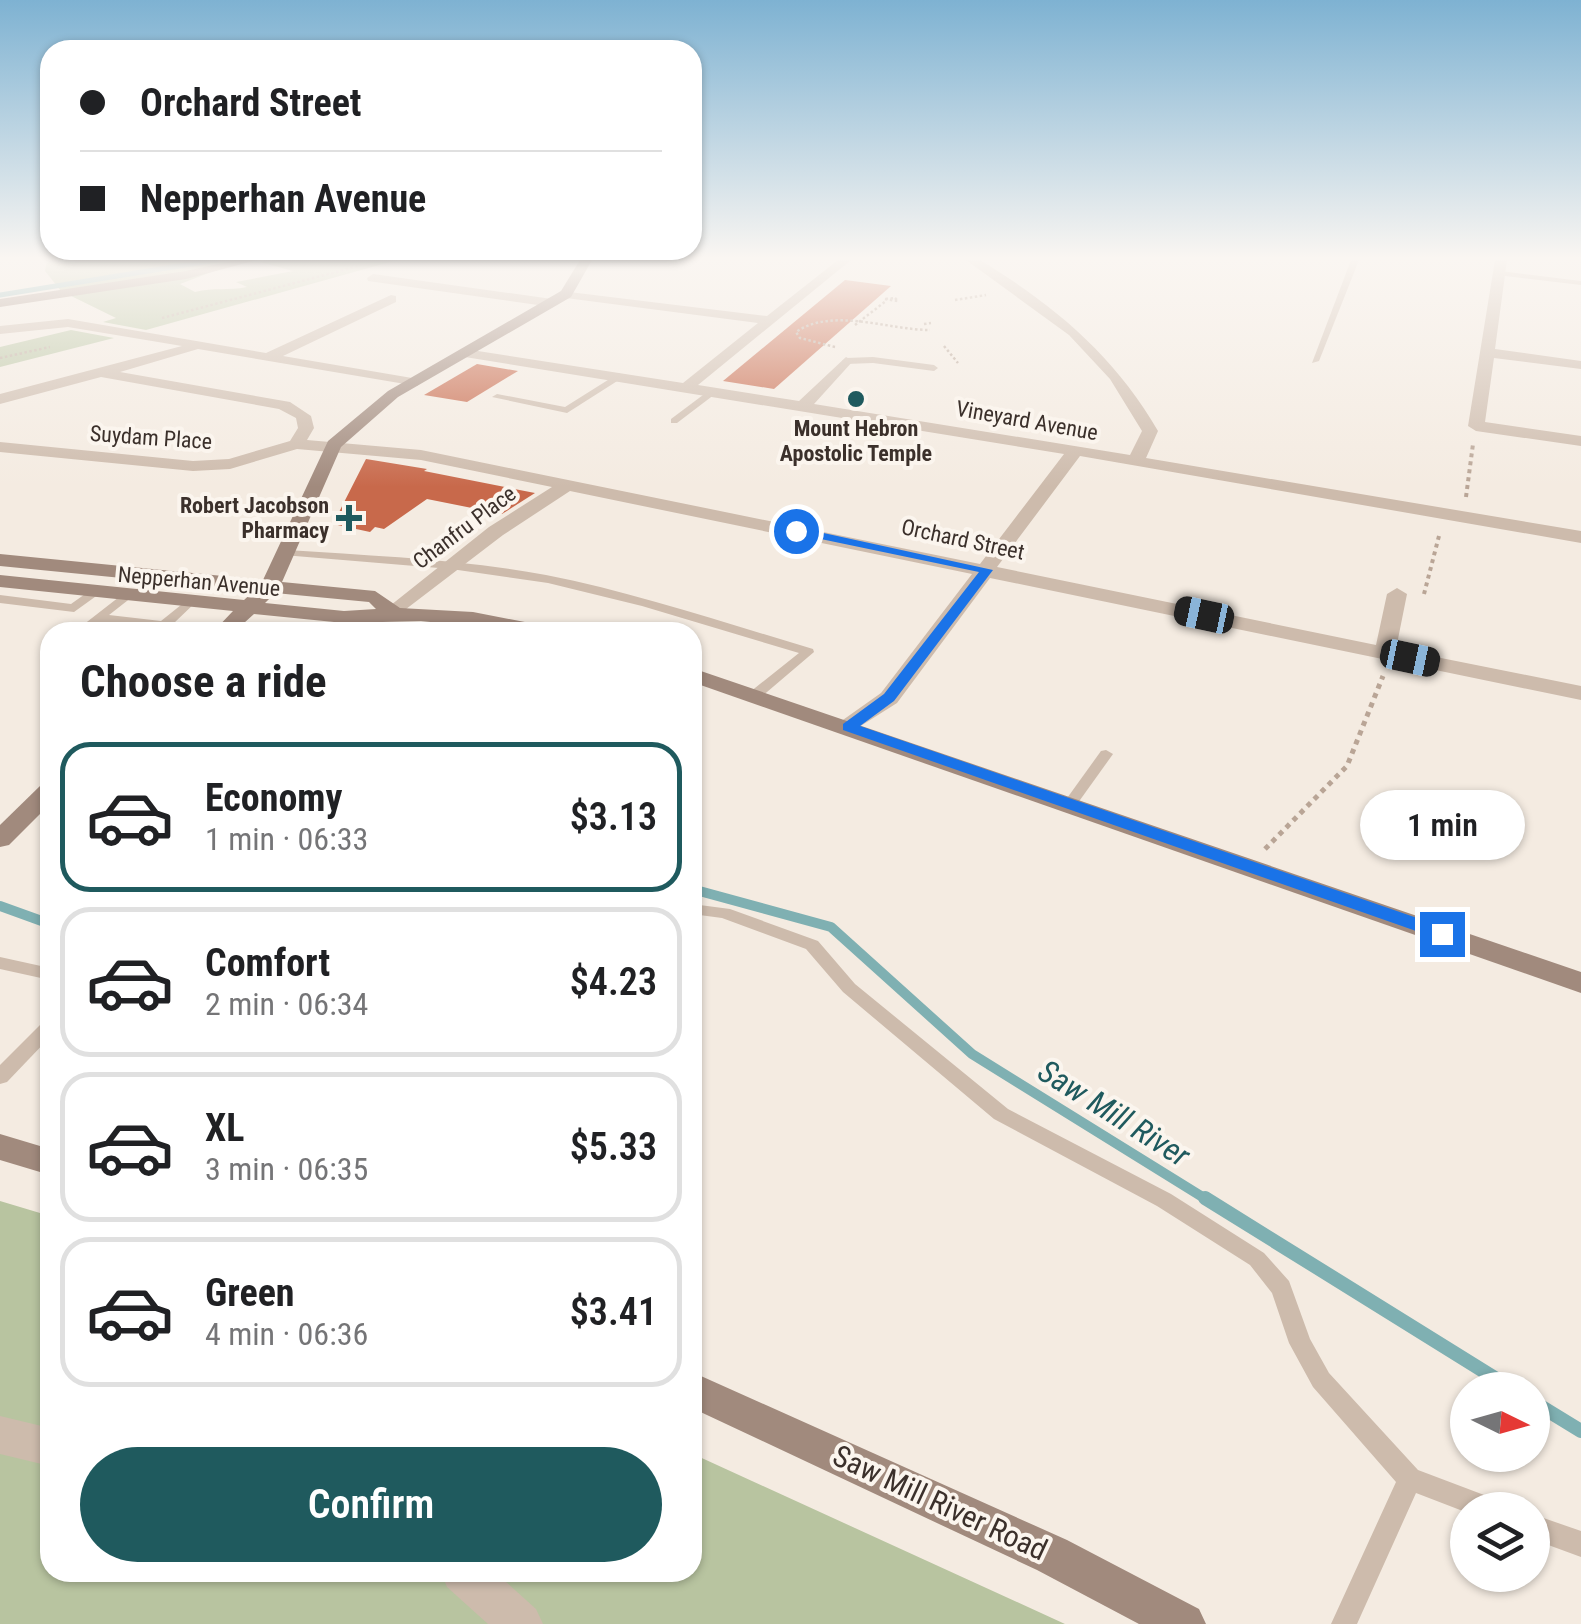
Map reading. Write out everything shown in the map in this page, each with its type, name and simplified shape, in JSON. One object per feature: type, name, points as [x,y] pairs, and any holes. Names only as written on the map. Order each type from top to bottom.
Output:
[{"type":"main road","points":[[233,622],[270,587],[334,445],[372,410],[496,336]]},
{"type":"main road","name":"Nepperhan Avenue","points":[[0,560],[375,597],[393,613]]},
{"type":"main road","name":"Nepperhan Avenue","points":[[0,581],[344,616],[393,613],[483,622]]},
{"type":"main road","points":[[702,677],[1581,983]]},
{"type":"main road","points":[[2,834],[40,800]]},
{"type":"main road","points":[[0,1147],[40,1159]]},
{"type":"main road","name":"Saw Mill River Road","points":[[702,1393],[1052,1555],[1184,1624]]},
{"type":"street","points":[[146,336],[412,383]]},
{"type":"street","points":[[268,357],[313,336]]},
{"type":"street","points":[[688,386],[750,336]]},
{"type":"street","points":[[1077,336],[1114,370],[1150,430],[1136,461]]},
{"type":"street","points":[[1492,336],[1476,426],[1581,442]]},
{"type":"street","points":[[0,399],[202,345]]},
{"type":"street","name":"Vineyard Avenue","points":[[466,353],[688,386],[1581,537]]},
{"type":"street","points":[[1490,353],[1581,366]]},
{"type":"street","points":[[804,406],[846,362]]},
{"type":"street","points":[[103,373],[284,405],[302,416],[306,428],[296,444]]},
{"type":"street","name":"Suydam Place","points":[[0,448],[194,466],[230,464],[296,444],[334,445]]},
{"type":"street","name":"Orchard Street","points":[[334,445],[420,455],[567,484],[1581,693]]},
{"type":"street","points":[[848,727],[889,698],[1074,450]]},
{"type":"street","name":"Chanfru Place","points":[[393,613],[567,484]]},
{"type":"street","points":[[1388,654],[1397,594]]},
{"type":"street","points":[[0,1435],[40,1444]]},
{"type":"street","points":[[473,1582],[521,1624]]},
{"type":"lane","points":[[1315,361],[1325,336]]},
{"type":"lane","points":[[846,362],[863,359],[934,368]]},
{"type":"lane","points":[[496,398],[566,410],[619,376]]},
{"type":"lane","points":[[674,422],[714,391]]},
{"type":"lane","points":[[287,553],[452,566],[547,579],[808,652],[755,695]]},
{"type":"lane","points":[[0,599],[74,608],[95,591]]},
{"type":"lane","points":[[93,622],[128,594]]},
{"type":"lane","points":[[168,622],[191,601]]},
{"type":"lane","points":[[98,618],[131,622]]},
{"type":"lane","points":[[1070,804],[1106,754]]},
{"type":"lane","points":[[702,910],[724,913],[812,946],[849,988],[1001,1114],[1164,1200],[1257,1259],[1280,1288],[1300,1343],[1321,1380],[1410,1479],[1450,1494]]},
{"type":"lane","points":[[0,963],[40,972]]},
{"type":"lane","points":[[0,1077],[40,1036]]},
{"type":"lane","points":[[1344,1624],[1410,1479]]},
{"type":"lane","points":[[1550,1533],[1581,1544]]},
{"type":"path","points":[[799,336],[835,347]]},
{"type":"path","points":[[951,345],[944,346],[958,364]]},
{"type":"path","points":[[1425,588],[1454,516],[1476,426]]},
{"type":"path","points":[[1249,866],[1347,766],[1388,654]]},
{"type":"green space","points":[[47,336],[114,338],[0,367],[0,347]]},
{"type":"green space","points":[[0,1201],[40,1213],[40,1582],[702,1582],[702,1458],[1065,1624],[0,1624]]},
{"type":"building","points":[[778,336],[834,336],[774,389],[723,381]]},
{"type":"building","points":[[477,364],[518,371],[467,402],[424,395]]},
{"type":"building","points":[[366,459],[535,493],[502,514],[427,499],[384,529],[375,527],[370,532],[333,524]]},
{"type":"waterway","name":"Saw Mill River","points":[[702,892],[831,927],[972,1054],[1209,1201]]},
{"type":"waterway","name":"Saw Mill River","points":[[0,906],[40,920]]},
{"type":"waterway","name":"Saw Mill River","points":[[1205,1198],[1485,1372]]},
{"type":"waterway","name":"Saw Mill River","points":[[1550,1412],[1581,1431]]},
{"type":"place","name":"Mount Hebron Apostolic Temple","points":[[856,399]]},
{"type":"place","name":"Robert Jacobson Pharmacy","points":[[349,518]]},
{"type":"route","points":[[796,531],[987,570],[889,698],[848,727],[1442,934]]}]
